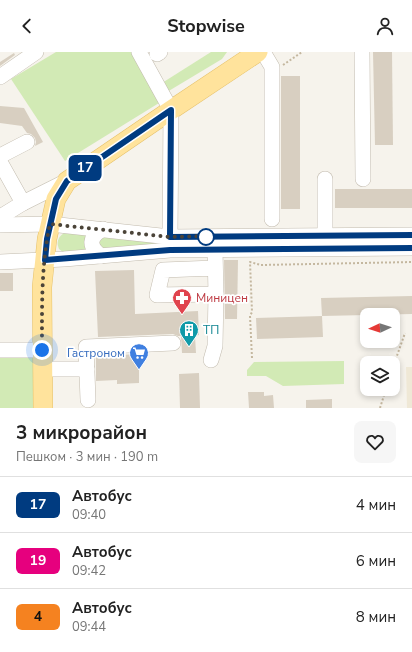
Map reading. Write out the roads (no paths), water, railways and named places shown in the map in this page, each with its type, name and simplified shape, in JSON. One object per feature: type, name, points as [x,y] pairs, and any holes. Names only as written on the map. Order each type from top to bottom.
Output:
[{"type":"main road","points":[[43,408],[42,287],[47,239],[56,199],[67,181],[254,54]]},
{"type":"street","points":[[0,77],[36,52]]},
{"type":"street","points":[[139,52],[171,110],[170,237]]},
{"type":"street","points":[[362,52],[363,179]]},
{"type":"street","points":[[254,54],[272,67],[272,219]]},
{"type":"street","points":[[0,156],[28,142]]},
{"type":"street","points":[[0,162],[23,203]]},
{"type":"street","points":[[325,179],[325,236]]},
{"type":"street","points":[[0,217],[23,203],[67,181]]},
{"type":"street","points":[[0,225],[50,224],[170,237],[412,235]]},
{"type":"street","points":[[101,256],[96,252],[92,240],[95,233],[103,229]]},
{"type":"street","points":[[0,262],[170,250],[412,248]]},
{"type":"street","points":[[211,360],[215,346],[215,250]]},
{"type":"street","points":[[215,268],[163,270],[157,295],[216,294]]},
{"type":"street","points":[[88,400],[86,347],[173,343]]},
{"type":"street","points":[[0,350],[42,350]]},
{"type":"street","points":[[43,370],[87,369]]},
{"type":"place","name":"Миницен","points":[[182,315]]},
{"type":"place","name":"ТП","points":[[189,347]]},
{"type":"place","name":"Гастроном","points":[[139,370]]}]
